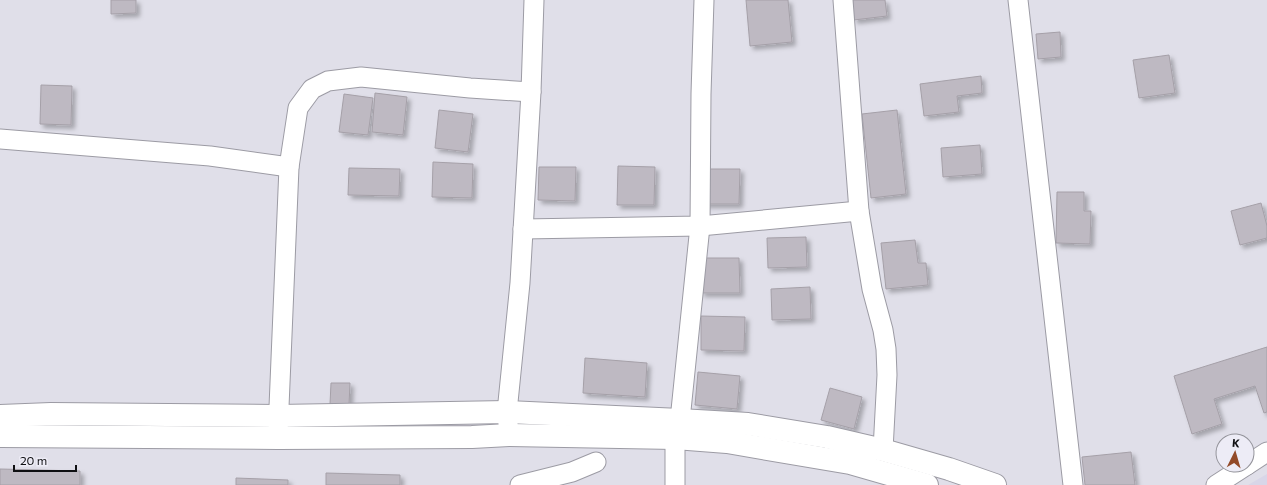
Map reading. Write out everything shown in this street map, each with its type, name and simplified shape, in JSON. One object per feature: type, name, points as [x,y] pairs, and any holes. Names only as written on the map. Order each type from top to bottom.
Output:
[{"type":"main road","points":[[0,416],[51,414],[278,416],[507,412],[677,429],[727,442],[850,463],[927,485]]},
{"type":"main road","points":[[0,436],[278,438],[472,437],[677,429],[748,424],[827,437],[883,450],[949,469],[995,485]]},
{"type":"street","points":[[509,435],[507,412],[520,283],[531,92],[534,0]]},
{"type":"street","points":[[675,485],[677,429],[700,226],[700,94],[704,0]]},
{"type":"street","points":[[843,0],[859,211],[872,289],[883,330],[886,349],[887,375],[883,450]]},
{"type":"street","points":[[1018,0],[1073,485]]},
{"type":"street","points":[[278,438],[289,167],[298,108],[312,89],[328,81],[361,77],[470,88],[531,92]]},
{"type":"street","points":[[0,138],[210,156],[289,167]]},
{"type":"street","points":[[523,229],[700,226],[859,211]]},
{"type":"street","points":[[1255,460],[1267,452]]},
{"type":"street","points":[[520,485],[572,472],[596,462]]},
{"type":"street","points":[[1216,485],[1235,473]]},
{"type":"shaded area","points":[[1267,474],[1267,485],[1248,485]]},
{"type":"building","points":[[111,0],[136,0],[136,13],[111,14]]},
{"type":"building","points":[[746,0],[788,0],[792,42],[750,46]]},
{"type":"building","points":[[852,0],[885,0],[887,16],[854,20]]},
{"type":"building","points":[[1060,32],[1061,57],[1038,59],[1036,34]]},
{"type":"building","points":[[1169,55],[1175,93],[1139,98],[1133,60]]},
{"type":"building","points":[[981,76],[982,93],[957,96],[959,112],[924,116],[920,84]]},
{"type":"building","points":[[41,85],[72,86],[71,125],[40,124]]},
{"type":"building","points":[[375,93],[407,97],[403,135],[372,132]]},
{"type":"building","points":[[344,94],[373,98],[368,135],[339,132]]},
{"type":"building","points":[[439,110],[473,114],[468,152],[435,148]]},
{"type":"building","points":[[897,110],[906,194],[871,198],[862,114]]},
{"type":"building","points":[[980,145],[982,174],[943,177],[941,148]]},
{"type":"building","points":[[433,162],[473,164],[472,198],[432,197]]},
{"type":"building","points":[[618,166],[655,167],[654,205],[617,205]]},
{"type":"building","points":[[539,167],[576,167],[575,201],[538,200]]},
{"type":"building","points":[[349,168],[400,169],[399,196],[348,195]]},
{"type":"building","points":[[702,169],[740,169],[739,204],[702,204]]},
{"type":"building","points":[[1057,192],[1084,192],[1084,211],[1091,211],[1090,244],[1056,243]]},
{"type":"building","points":[[1261,203],[1267,226],[1267,238],[1240,245],[1231,211]]},
{"type":"building","points":[[806,237],[807,267],[768,268],[767,238]]},
{"type":"building","points":[[915,240],[918,263],[926,263],[928,285],[886,289],[881,243]]},
{"type":"building","points":[[701,258],[739,258],[740,293],[701,293]]},
{"type":"building","points":[[810,287],[811,319],[772,320],[771,289]]},
{"type":"building","points":[[701,316],[745,317],[744,351],[701,350]]},
{"type":"building","points":[[1267,347],[1267,412],[1264,413],[1255,386],[1214,399],[1222,424],[1192,434],[1174,376]]},
{"type":"building","points":[[585,358],[647,363],[645,397],[583,393]]},
{"type":"building","points":[[698,372],[740,376],[737,409],[695,405]]},
{"type":"building","points":[[331,383],[350,383],[349,405],[330,404]]},
{"type":"building","points":[[830,388],[862,397],[854,429],[821,420]]},
{"type":"building","points":[[1131,452],[1135,485],[1085,485],[1082,457]]},
{"type":"building","points":[[0,469],[80,471],[80,485],[0,485]]},
{"type":"building","points":[[326,473],[400,475],[400,485],[326,485]]},
{"type":"building","points":[[236,478],[288,480],[288,485],[236,485]]}]
